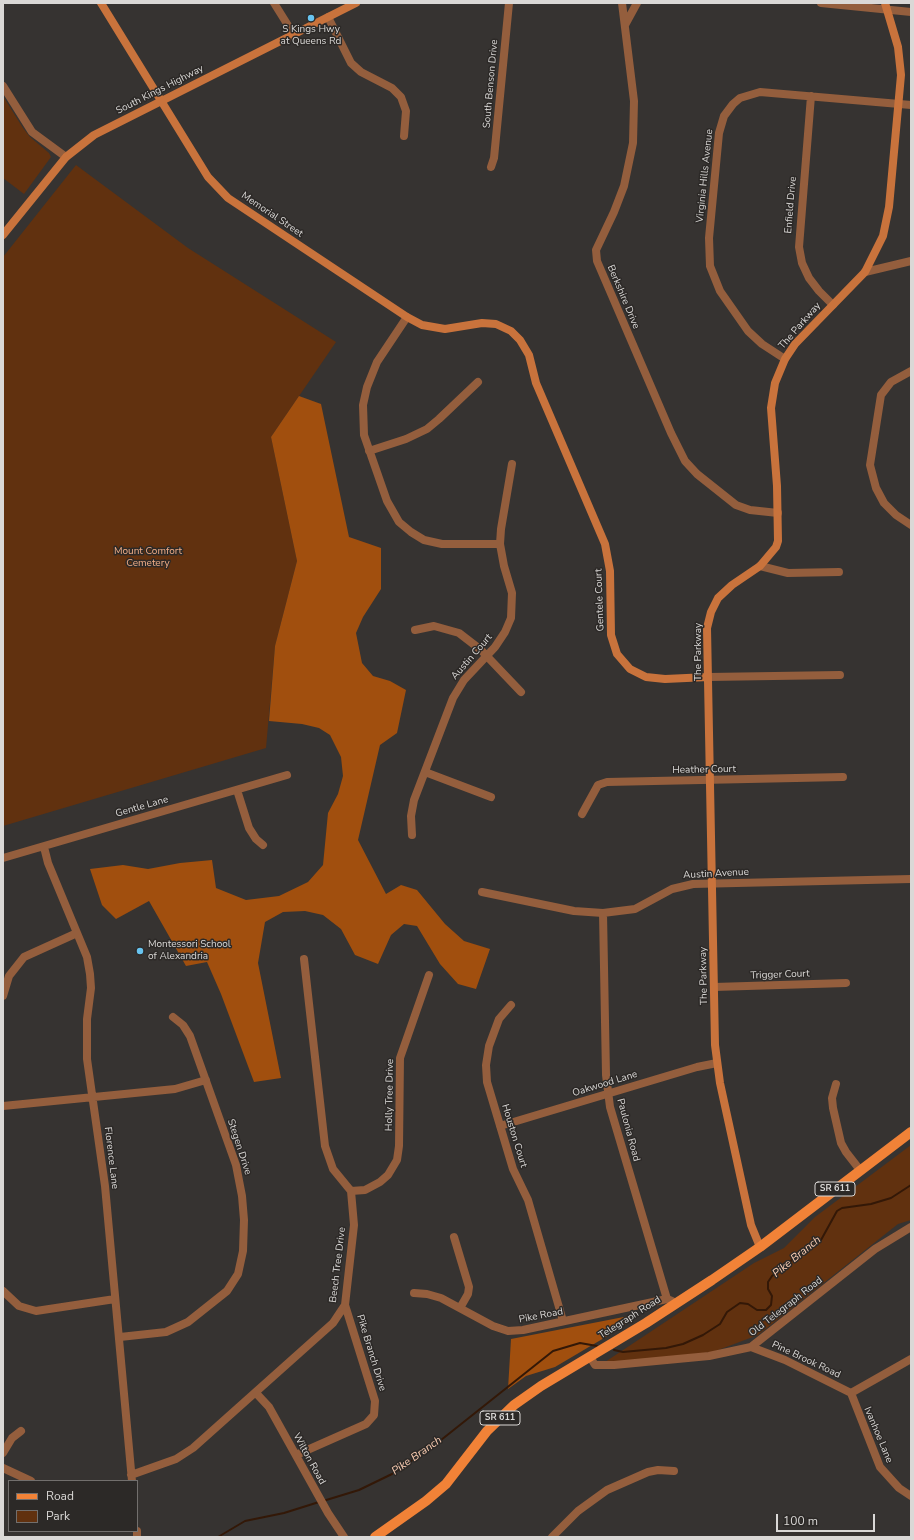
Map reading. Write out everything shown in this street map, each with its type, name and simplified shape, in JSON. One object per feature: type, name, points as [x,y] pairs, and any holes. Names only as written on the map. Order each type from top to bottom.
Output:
[{"type":"main road","name":"Telegraph Road","points":[[375,1537],[426,1501],[446,1484],[487,1431],[514,1405],[541,1386],[646,1323],[672,1300],[760,1247],[911,1132]]},
{"type":"street","name":"Memorial Street","points":[[101,3],[208,177],[228,198],[407,317],[422,325],[438,329],[489,323],[504,327],[513,332]]},
{"type":"street","points":[[274,3],[294,35]]},
{"type":"street","name":"South Kings Highway","points":[[3,235],[66,157],[94,135],[356,3]]},
{"type":"street","name":"South Benson Drive","points":[[491,167],[494,158],[509,3]]},
{"type":"street","name":"Berkshire Drive","points":[[622,3],[634,102],[633,143],[624,186],[614,212],[596,250],[597,261],[671,433],[685,461],[697,474],[732,503],[750,510],[778,513]]},
{"type":"street","points":[[624,25],[637,3]]},
{"type":"street","points":[[821,3],[886,6],[911,12]]},
{"type":"street","name":"The Parkway","points":[[760,1247],[751,1225],[717,1064],[714,987],[707,628],[713,608],[727,589],[760,566],[776,547],[779,533],[771,408],[775,383],[785,359],[795,344],[865,272],[881,240],[886,222],[899,104],[900,58],[886,6]]},
{"type":"street","points":[[328,17],[351,63],[361,72],[392,88],[401,97],[406,111],[404,136]]},
{"type":"street","points":[[3,86],[32,132],[66,157]]},
{"type":"street","name":"Virginia Hills Avenue","points":[[785,359],[762,344],[748,331],[720,291],[710,266],[709,238],[719,133],[722,121],[728,110],[740,98],[748,94],[766,92],[911,105]]},
{"type":"street","name":"Enfield Drive","points":[[811,96],[799,247],[802,263],[809,278],[833,305]]},
{"type":"street","points":[[865,272],[911,261]]},
{"type":"street","points":[[407,317],[377,362],[367,387],[363,405],[362,423],[369,451],[390,509],[400,522],[411,532],[424,540],[438,544],[500,544]]},
{"type":"street","name":"Gentele Court","points":[[513,332],[526,348],[536,383],[605,544],[610,571],[611,635],[617,654],[630,669],[646,677],[664,679],[840,675]]},
{"type":"street","points":[[911,371],[891,382],[881,395],[870,465],[876,488],[884,503],[896,515],[911,524]]},
{"type":"street","points":[[369,451],[406,439],[427,429],[478,382]]},
{"type":"street","name":"Austin Court","points":[[412,835],[412,808],[424,772],[453,698],[464,680],[495,648],[505,632],[512,614],[512,593],[504,566],[500,544],[501,529],[512,464]]},
{"type":"street","points":[[760,566],[788,573],[839,572]]},
{"type":"street","points":[[415,630],[434,626],[452,630],[465,638],[487,656],[521,692]]},
{"type":"street","points":[[424,772],[491,797]]},
{"type":"street","name":"Gentle Lane","points":[[3,858],[288,775]]},
{"type":"street","name":"Heather Court","points":[[582,814],[598,785],[607,782],[843,777]]},
{"type":"street","points":[[237,790],[249,828],[256,839],[263,844]]},
{"type":"street","name":"Florence Lane","points":[[44,847],[48,862],[87,957],[90,974],[86,1040],[105,1186],[115,1299],[120,1337],[131,1478]]},
{"type":"street","name":"Austin Avenue","points":[[482,892],[580,912],[603,913],[635,909],[646,905],[666,892],[685,885],[712,883],[911,879]]},
{"type":"street","name":"Paulonia Road","points":[[603,913],[606,1075],[610,1107],[672,1300]]},
{"type":"street","points":[[3,996],[9,976],[24,957],[77,933]]},
{"type":"street","points":[[304,959],[325,1146],[333,1168],[351,1191]]},
{"type":"street","name":"Holly Tree Drive","points":[[351,1191],[365,1190],[380,1182],[388,1176],[397,1160],[399,1146],[400,1058],[429,976]]},
{"type":"street","name":"Trigger Court","points":[[714,987],[846,983]]},
{"type":"street","name":"Houston Court","points":[[511,1005],[500,1016],[496,1024],[486,1060],[487,1082],[513,1169],[528,1200],[563,1322]]},
{"type":"street","name":"Stegen Drive","points":[[120,1337],[166,1332],[183,1326],[227,1291],[238,1274],[243,1252],[244,1220],[240,1180],[231,1150],[188,1032],[174,1017]]},
{"type":"street","name":"Oakwood Lane","points":[[500,1126],[698,1067],[717,1064]]},
{"type":"street","points":[[3,1106],[175,1089],[206,1080]]},
{"type":"street","points":[[836,1084],[833,1103],[841,1143],[860,1170]]},
{"type":"street","name":"Beech Tree Drive","points":[[131,1478],[182,1456],[206,1437],[334,1323],[345,1305],[354,1225],[351,1191]]},
{"type":"street","name":"Old Telegraph Road","points":[[590,1357],[595,1365],[614,1366],[709,1356],[751,1347],[875,1249],[911,1227]]},
{"type":"street","points":[[454,1237],[469,1287],[468,1294],[460,1308]]},
{"type":"street","points":[[3,1291],[19,1306],[36,1311],[115,1299]]},
{"type":"street","name":"Pike Road","points":[[414,1293],[434,1296],[460,1308],[492,1326],[508,1331],[523,1330],[672,1300]]},
{"type":"street","name":"Pike Branch Drive","points":[[296,1455],[366,1424],[374,1415],[375,1401],[345,1305]]},
{"type":"street","name":"Pine Brook Road","points":[[751,1347],[785,1360],[851,1393]]},
{"type":"street","points":[[851,1393],[911,1359]]},
{"type":"street","name":"Wilton Road","points":[[256,1393],[269,1408],[318,1496],[344,1537]]},
{"type":"street","name":"Ivanhoe Lane","points":[[851,1393],[880,1467],[899,1488],[911,1496]]},
{"type":"street","points":[[3,1452],[12,1438],[21,1431]]},
{"type":"street","points":[[3,1468],[29,1480]]},
{"type":"street","points":[[552,1537],[578,1511],[614,1487],[648,1472],[658,1470],[674,1471]]},
{"type":"green space","points":[[3,96],[30,137],[49,153],[51,157],[24,194],[3,178]]},
{"type":"green space","name":"Mount Comfort Cemetery","points":[[76,165],[188,248],[336,342],[271,437],[297,561],[275,646],[266,748],[3,826],[3,257]]},
{"type":"green space","points":[[911,1145],[911,1220],[898,1224],[758,1335],[713,1352],[602,1364],[754,1263],[784,1248],[815,1217]]},
{"type":"shaded area","points":[[299,396],[321,404],[349,537],[381,548],[381,589],[363,617],[356,633],[362,663],[373,676],[390,681],[406,690],[397,733],[380,745],[358,840],[386,894],[401,885],[417,890],[445,924],[464,941],[490,949],[476,989],[458,984],[440,964],[417,926],[404,924],[391,935],[378,964],[355,955],[341,929],[323,915],[305,911],[283,912],[265,922],[258,963],[281,1078],[254,1082],[221,994],[207,962],[186,966],[149,901],[116,919],[102,905],[90,869],[123,865],[148,869],[180,863],[212,860],[216,888],[246,900],[279,896],[308,882],[323,865],[328,813],[338,794],[343,776],[341,757],[330,735],[319,728],[302,724],[269,721],[275,646],[297,561],[271,437]]},
{"type":"shaded area","points":[[639,1314],[621,1328],[555,1367],[526,1376],[508,1389],[511,1339]]},
{"type":"waterway","name":"Pike Branch","points":[[614,1350],[623,1352],[666,1348],[683,1344],[703,1335],[720,1324],[727,1312],[740,1303],[748,1304],[757,1310],[766,1310],[771,1305],[772,1296],[768,1289],[768,1282],[772,1276],[821,1240],[837,1211],[842,1208],[871,1204],[891,1198],[911,1185]]},
{"type":"waterway","name":"Pike Branch","points":[[323,1501],[359,1490],[392,1474],[436,1444],[553,1351],[580,1343],[597,1346]]},
{"type":"waterway","name":"Pike Branch","points":[[218,1537],[245,1521],[284,1513],[319,1502]]},
{"type":"place","name":"S Kings Hwy at Queens Rd","points":[[311,18]]},
{"type":"place","name":"Montessori School of Alexandria","points":[[140,951]]}]
